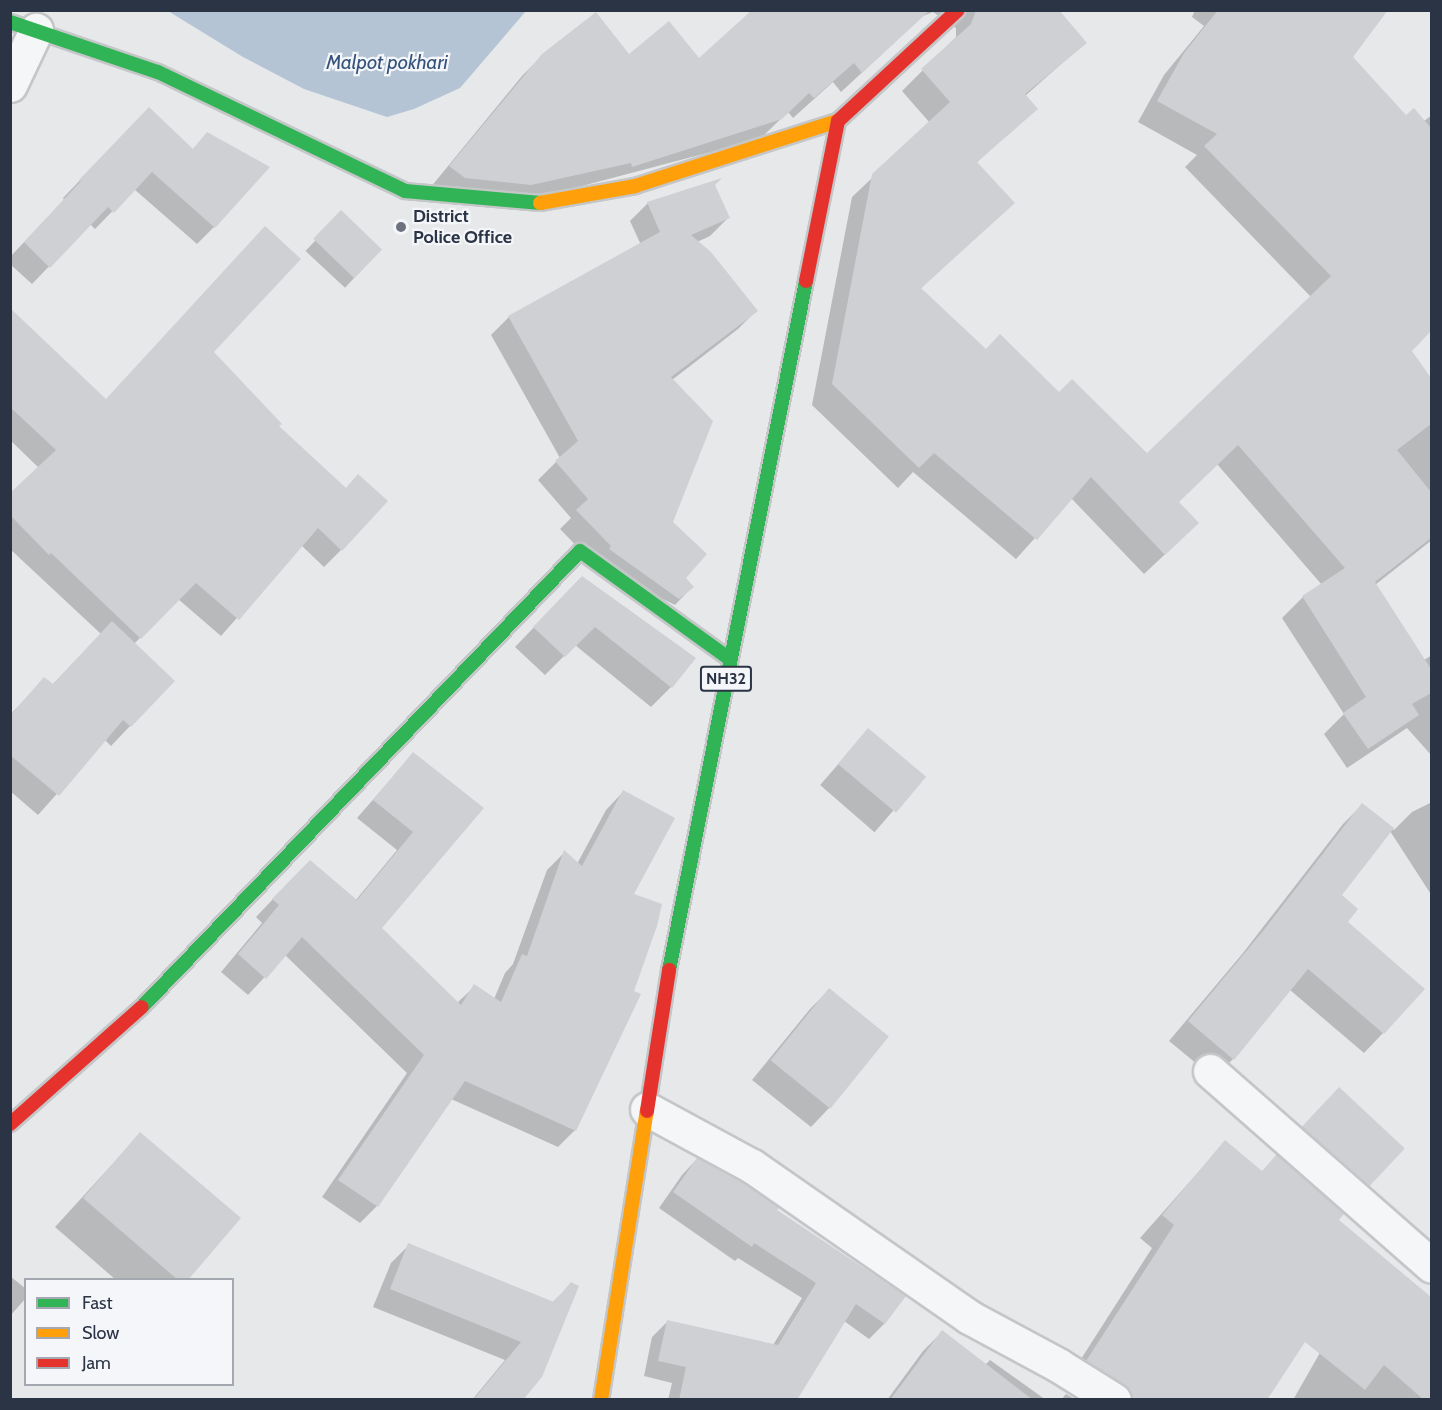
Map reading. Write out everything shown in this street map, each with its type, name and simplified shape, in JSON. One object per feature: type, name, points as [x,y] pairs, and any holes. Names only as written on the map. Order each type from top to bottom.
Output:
[{"type":"street","points":[[10,85],[23,26],[158,72],[405,191],[532,204],[635,186],[838,121],[958,10]]},
{"type":"street","name":"NH32","points":[[601,1400],[675,933],[838,121]]},
{"type":"street","points":[[10,1124],[141,1009],[580,551],[730,659]]},
{"type":"street","points":[[1210,1071],[1431,1266]]},
{"type":"street","points":[[647,1109],[752,1166],[969,1317],[1058,1365],[1114,1400]]},
{"type":"water","name":"Malpot pokhari","points":[[168,11],[526,11],[460,88],[414,109],[387,117],[304,89],[243,57]]},
{"type":"building","points":[[752,10],[930,10],[862,73],[854,63],[814,98],[809,93],[782,119],[632,167],[631,163],[531,185],[465,178],[449,166],[542,54],[596,12],[629,54],[669,21],[699,58]]},
{"type":"building","points":[[976,10],[1059,10],[1087,43],[1025,94],[1038,109],[977,162],[1015,203],[921,288],[986,349],[1000,334],[1059,392],[1072,379],[1147,453],[1331,276],[1204,146],[1217,134],[1157,101],[1184,53],[1218,10],[1388,10],[1353,57],[1406,115],[1414,108],[1431,128],[1431,331],[1412,351],[1431,378],[1431,424],[1397,450],[1431,492],[1431,538],[1375,582],[1431,669],[1431,693],[1412,704],[1419,715],[1368,749],[1343,713],[1366,697],[1302,596],[1345,568],[1238,445],[1179,502],[1199,523],[1165,555],[1091,477],[1037,540],[934,453],[919,468],[832,384],[872,174],[950,102],[921,69],[971,24]]},
{"type":"building","points":[[149,107],[193,149],[207,132],[270,167],[215,228],[152,172],[114,213],[108,207],[50,268],[24,242]]},
{"type":"building","points":[[722,178],[715,185],[730,218],[691,235],[711,252],[758,311],[671,377],[713,421],[673,522],[707,554],[686,578],[694,587],[679,599],[609,549],[611,546],[576,510],[588,499],[555,461],[578,441],[508,316],[660,232],[647,202]]},
{"type":"building","points":[[341,210],[382,250],[354,278],[313,239]]},
{"type":"building","points":[[265,226],[301,259],[214,352],[282,424],[279,426],[346,488],[358,474],[388,501],[342,551],[318,528],[239,620],[196,583],[141,639],[51,553],[49,555],[10,515],[10,493],[56,450],[10,407],[10,308],[106,399]]},
{"type":"building","points":[[582,576],[696,658],[672,688],[595,627],[565,657],[533,627]]},
{"type":"building","points":[[112,621],[175,681],[131,727],[123,720],[59,796],[10,755],[10,716],[44,677],[53,684]]},
{"type":"building","points":[[868,728],[926,777],[896,813],[838,764]]},
{"type":"building","points":[[413,752],[484,808],[382,928],[461,1005],[474,984],[501,1002],[522,954],[527,956],[564,850],[582,866],[623,790],[675,818],[634,894],[662,904],[657,926],[634,991],[641,994],[576,1131],[465,1081],[378,1207],[338,1180],[424,1055],[302,937],[266,979],[238,954],[279,905],[272,899],[310,860],[357,900],[413,832],[373,800]]},
{"type":"building","points":[[1362,803],[1394,828],[1342,895],[1358,909],[1348,922],[1425,989],[1384,1034],[1308,969],[1234,1060],[1188,1021],[1263,931]]},
{"type":"building","points":[[829,988],[889,1036],[830,1109],[770,1060]]},
{"type":"building","points":[[1339,1087],[1405,1148],[1368,1188],[1302,1126]]},
{"type":"building","points":[[140,1132],[241,1218],[190,1278],[176,1278],[83,1198]]},
{"type":"building","points":[[1225,1140],[1262,1171],[1277,1154],[1344,1214],[1339,1220],[1431,1297],[1431,1400],[1424,1400],[1384,1365],[1365,1390],[1305,1342],[1267,1400],[1133,1400],[1124,1384],[1086,1361],[1174,1225],[1162,1215]]},
{"type":"building","points":[[697,1158],[739,1180],[779,1208],[777,1210],[906,1296],[885,1324],[856,1304],[797,1400],[679,1400],[686,1367],[658,1361],[667,1320],[778,1345],[816,1283],[754,1243],[752,1247],[673,1192]]},
{"type":"building","points":[[408,1243],[554,1302],[571,1282],[579,1286],[542,1377],[523,1400],[473,1400],[521,1342],[390,1289]]},
{"type":"building","points":[[942,1330],[1033,1400],[890,1400]]},
{"type":"traffic: fast","points":[[10,22],[158,72],[405,191],[540,203]]},
{"type":"traffic: fast","points":[[669,970],[806,281]]},
{"type":"traffic: fast","points":[[142,1007],[580,551],[730,659]]},
{"type":"traffic: slow","points":[[540,203],[635,186],[838,121]]},
{"type":"traffic: slow","points":[[601,1400],[647,1111]]},
{"type":"traffic: jam","points":[[806,281],[838,121],[958,10]]},
{"type":"traffic: jam","points":[[647,1111],[669,970]]},
{"type":"traffic: jam","points":[[10,1124],[142,1007]]},
{"type":"place","name":"District Police Office","points":[[401,227]]}]
